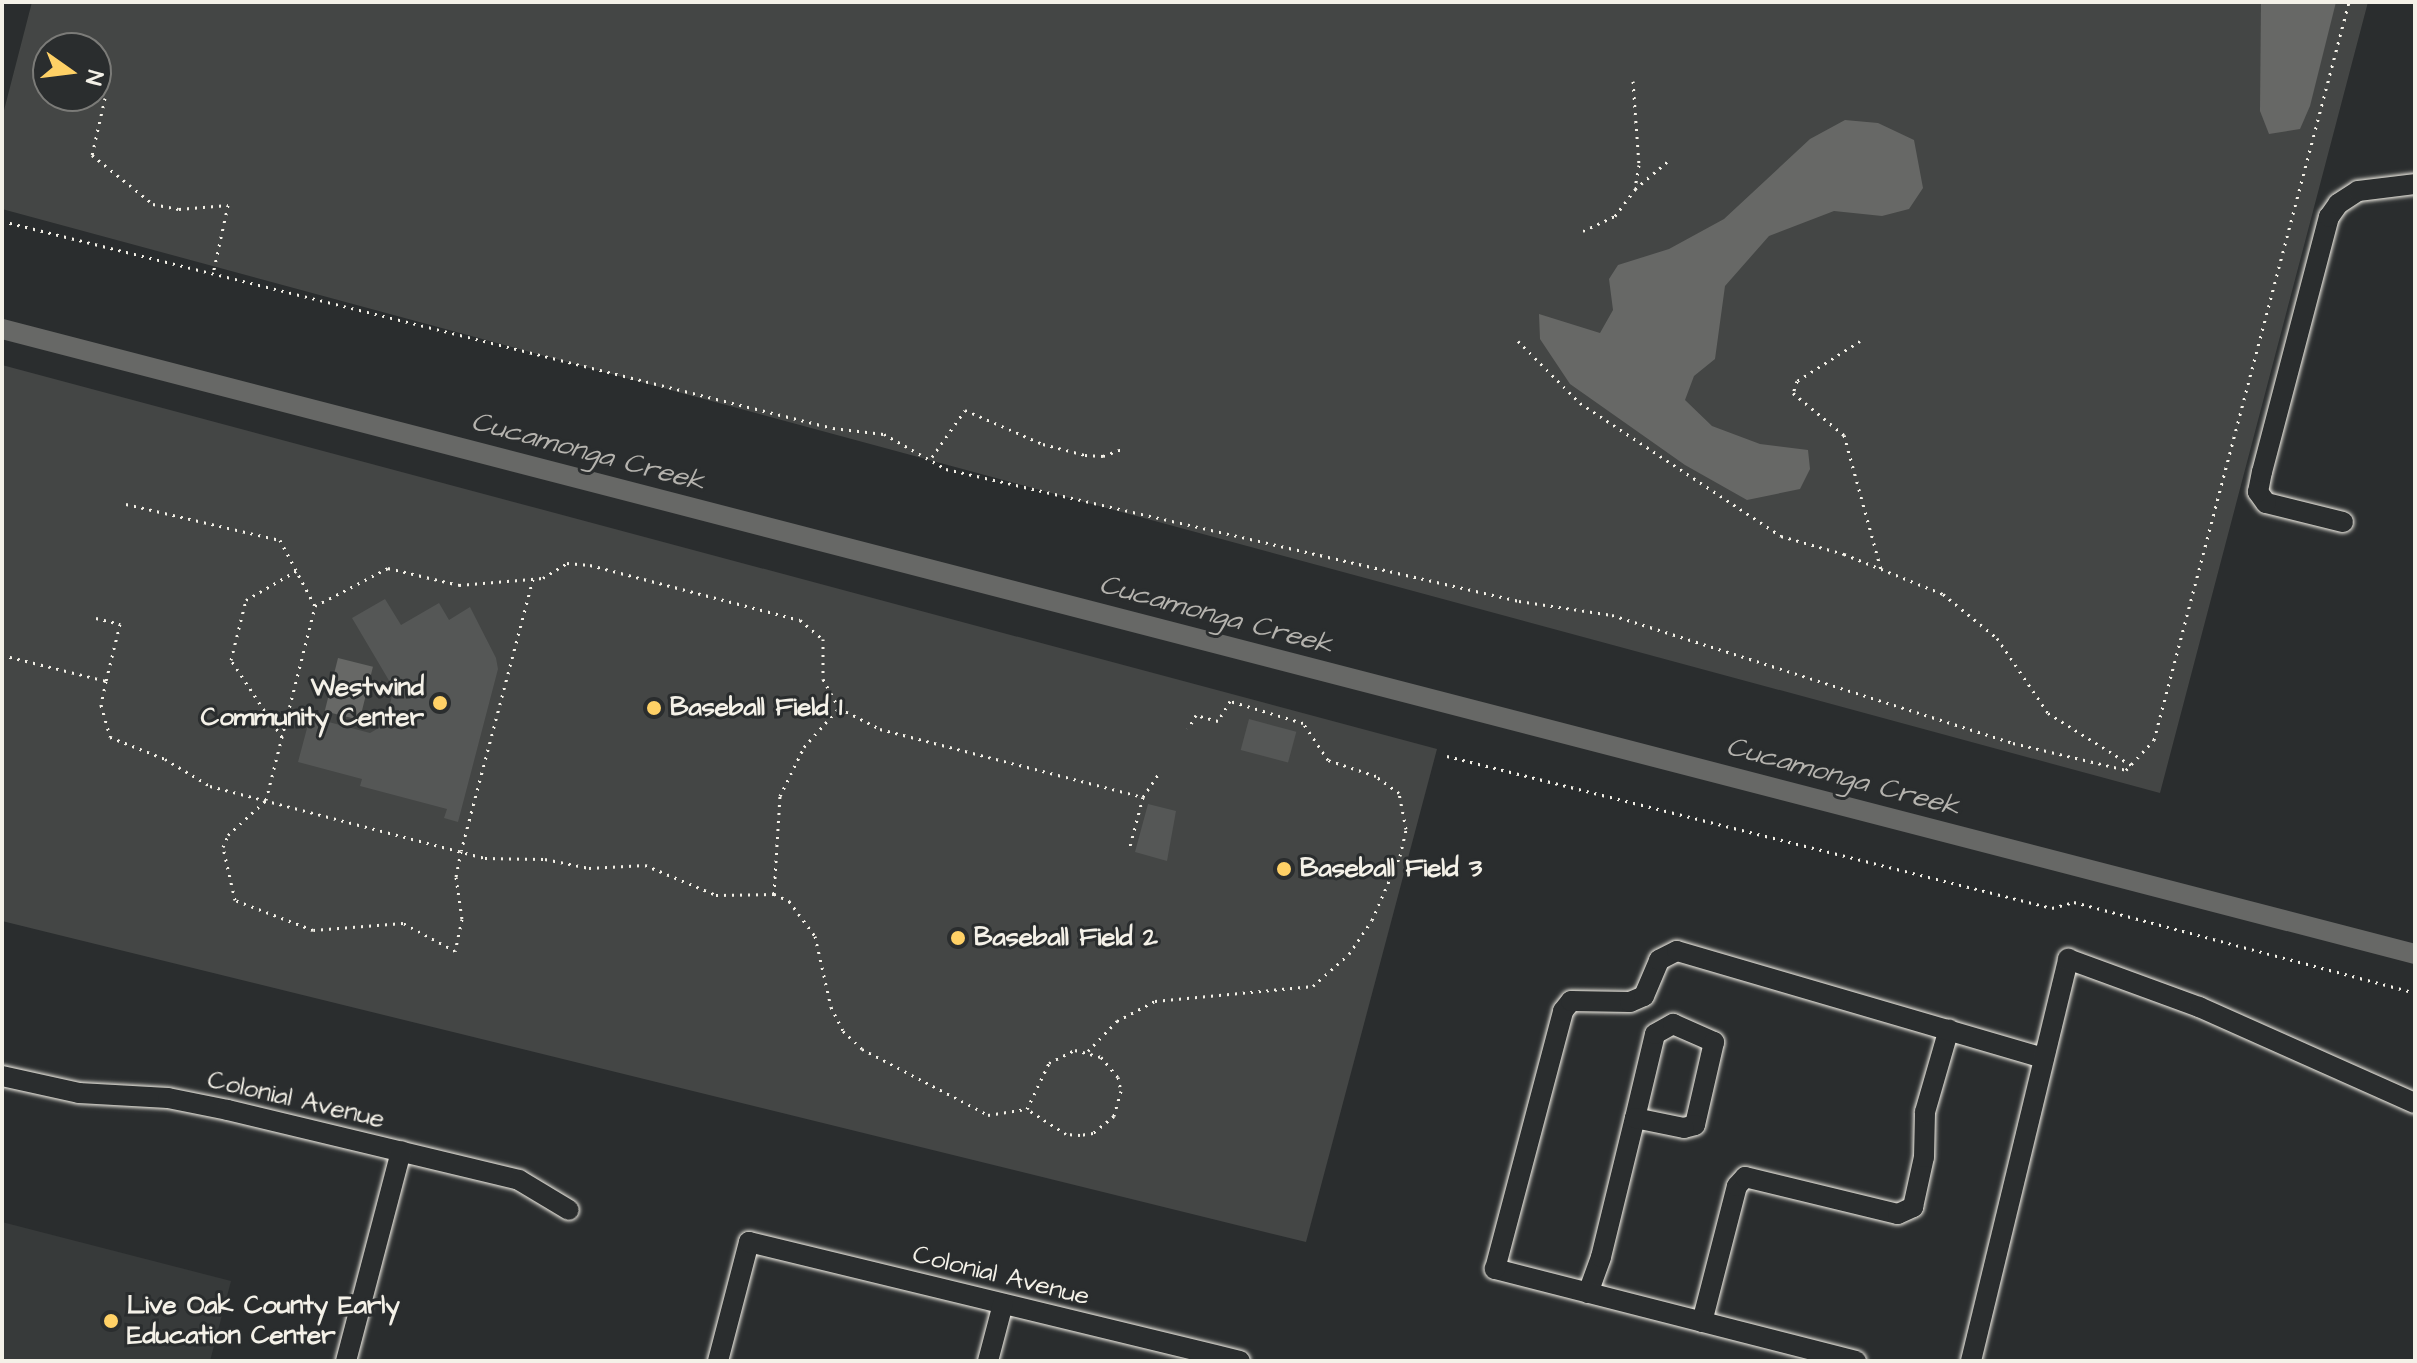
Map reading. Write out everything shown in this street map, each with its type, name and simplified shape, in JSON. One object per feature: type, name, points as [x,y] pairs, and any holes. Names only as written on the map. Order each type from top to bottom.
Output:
[{"type":"street","points":[[2343,522],[2266,503],[2258,492],[2262,472],[2329,217],[2338,204],[2358,191],[2415,184]]},
{"type":"street","points":[[1856,1361],[1495,1269],[1563,1011],[1571,1001],[1630,1002],[1644,996],[1659,960],[1677,951],[2044,1058]]},
{"type":"street","points":[[1971,1361],[2068,959],[2199,1007],[2415,1103]]},
{"type":"street","points":[[1588,1293],[1655,1034],[1662,1026],[1673,1024],[1714,1042],[1695,1125],[1684,1128],[1635,1118]]},
{"type":"street","points":[[1702,1322],[1737,1186],[1745,1177],[1898,1214],[1913,1207],[1924,1157],[1925,1112],[1949,1029]]},
{"type":"street","name":"Colonial Avenue","points":[[2,1076],[79,1093],[213,1107],[401,1151],[519,1180],[569,1210]]},
{"type":"street","points":[[346,1361],[401,1151]]},
{"type":"street","name":"Colonial Avenue","points":[[718,1361],[749,1242],[1240,1361]]},
{"type":"street","points":[[988,1361],[1003,1304]]},
{"type":"path","points":[[2,221],[833,428],[884,434],[946,469],[1519,601],[1612,615],[2013,743],[2126,770],[2154,740],[2349,2]]},
{"type":"path","points":[[1633,81],[1639,165],[1635,189]]},
{"type":"path","points":[[102,112],[92,155],[153,204],[179,209],[228,205],[213,274]]},
{"type":"path","points":[[1583,231],[1615,216],[1635,189],[1667,162]]},
{"type":"path","points":[[1518,341],[1580,403],[1781,536],[1881,569],[1943,594],[1980,620],[2048,713],[2131,765]]},
{"type":"path","points":[[1860,341],[1797,381],[1793,393],[1844,435],[1881,569]]},
{"type":"path","points":[[931,458],[965,410],[1043,444],[1085,455],[1103,456],[1125,448]]},
{"type":"path","points":[[126,504],[280,540],[315,606],[266,800],[228,835],[223,859],[235,900],[313,930],[403,923],[455,951],[462,919],[456,877],[461,851],[533,579]]},
{"type":"path","points":[[315,606],[388,568],[459,585],[533,579],[567,563],[590,565],[810,624],[823,639],[823,679],[839,708],[880,729],[1143,797]]},
{"type":"path","points":[[282,737],[231,660],[246,600],[296,571]]},
{"type":"path","points":[[96,618],[120,624],[101,705],[110,737],[165,759],[192,780],[461,851],[589,868],[645,865],[716,895],[774,894],[804,916],[815,936],[831,1007],[843,1031],[862,1049],[988,1115],[1027,1109],[1066,1134],[1080,1135],[1105,1126],[1119,1104],[1118,1077],[1101,1057],[1088,1051],[1061,1054],[1049,1063],[1027,1109]]},
{"type":"path","points":[[2,655],[106,681]]},
{"type":"path","points":[[1088,1051],[1117,1021],[1155,1001],[1313,986],[1349,954],[1364,931],[1400,856],[1406,829],[1399,793],[1376,776],[1328,760],[1303,723],[1230,701],[1218,721],[1196,715],[1188,729]]},
{"type":"path","points":[[774,894],[780,796],[804,747],[839,708]]},
{"type":"path","points":[[1447,756],[2052,908],[2074,902],[2415,993]]},
{"type":"path","points":[[1129,850],[1143,797],[1159,773]]},
{"type":"shaded area","points":[[32,2],[2368,2],[2160,793],[2,209],[2,118]]},
{"type":"shaded area","points":[[2261,2],[2336,2],[2310,106],[2300,129],[2269,134],[2260,111]]},
{"type":"shaded area","points":[[1845,120],[1878,123],[1914,140],[1923,188],[1909,209],[1882,216],[1834,211],[1769,236],[1725,286],[1715,359],[1694,376],[1685,400],[1712,426],[1760,444],[1808,450],[1810,469],[1800,489],[1747,500],[1685,465],[1570,384],[1540,339],[1539,314],[1600,333],[1613,310],[1609,279],[1618,265],[1669,249],[1724,219],[1810,139]]},
{"type":"shaded area","points":[[2,365],[1437,749],[1306,1242],[2,921]]},
{"type":"shaded area","points":[[338,658],[373,667],[360,720],[325,711]]},
{"type":"shaded area","name":"Live Oak County Early Education Center","points":[[2,1222],[231,1281],[210,1361],[2,1361]]},
{"type":"building","name":"Westwind Community Center","points":[[385,599],[401,625],[439,603],[449,620],[470,607],[496,658],[498,669],[458,822],[444,818],[447,809],[360,786],[362,779],[298,762],[310,717],[370,733],[384,725],[394,689],[352,618]]},
{"type":"building","points":[[1249,719],[1296,732],[1288,763],[1241,750]]},
{"type":"building","points":[[1148,804],[1176,811],[1167,861],[1135,852]]},
{"type":"waterway","name":"Cucamonga Creek","points":[[2,329],[2415,954]]},
{"type":"place","name":"Westwind Community Center","points":[[440,703]]},
{"type":"place","name":"Baseball Field 1","points":[[654,708]]},
{"type":"place","name":"Baseball Field 3","points":[[1284,869]]},
{"type":"place","name":"Baseball Field 2","points":[[958,938]]},
{"type":"place","name":"Live Oak County Early Education Center","points":[[111,1321]]}]
